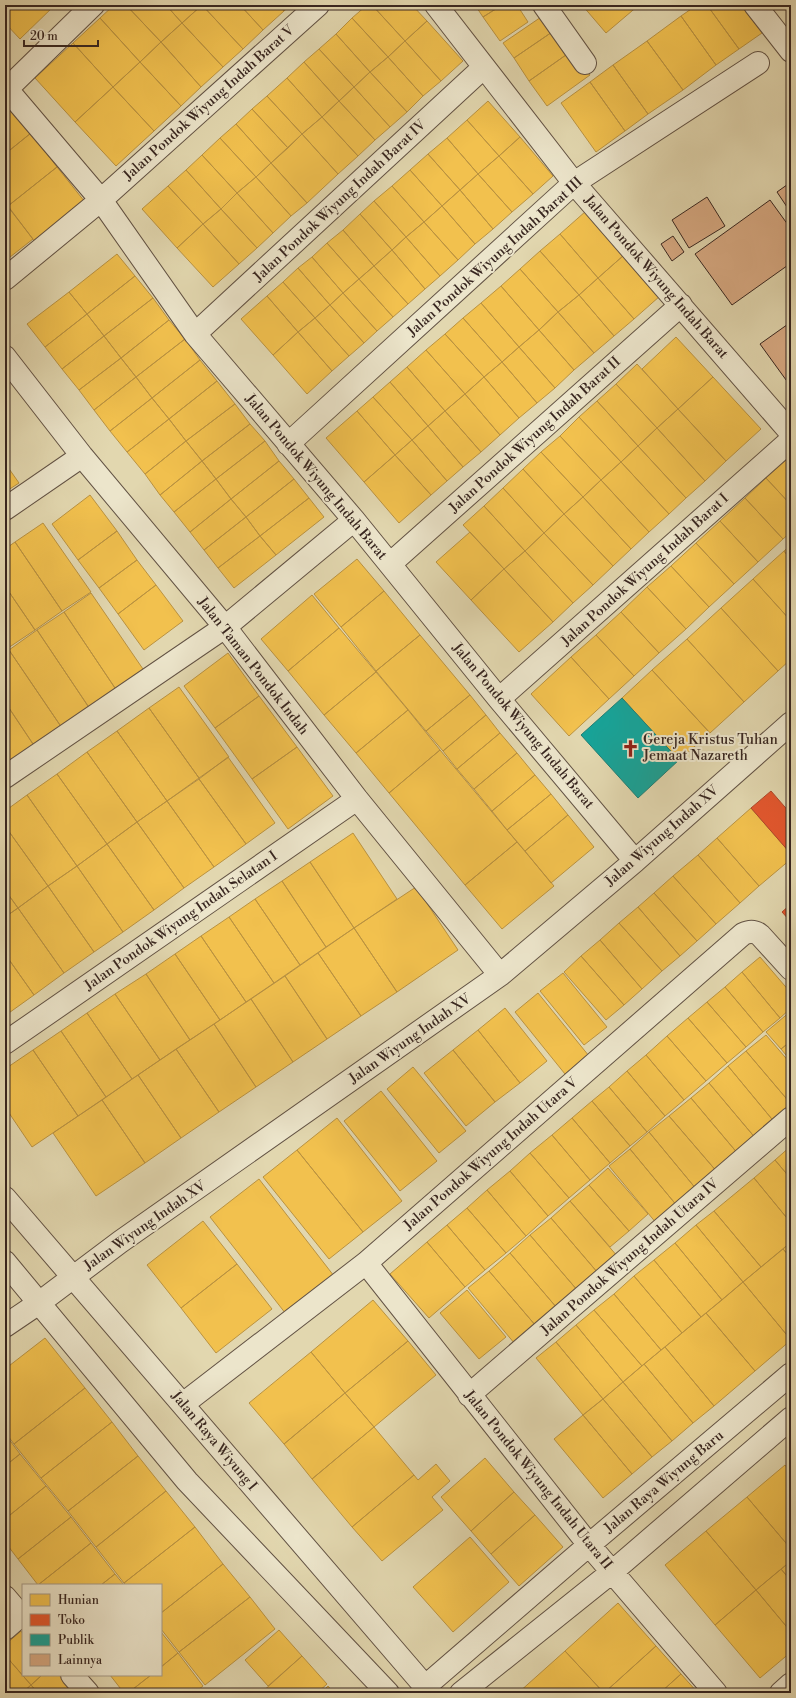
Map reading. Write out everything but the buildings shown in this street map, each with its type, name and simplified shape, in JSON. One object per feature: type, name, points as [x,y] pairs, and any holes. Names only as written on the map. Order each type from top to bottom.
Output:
[{"type":"street","points":[[6,88],[92,5]]},
{"type":"street","name":"Jalan Pondok Wiyung Indah Barat V","points":[[5,279],[101,200],[318,5]]},
{"type":"street","name":"Jalan Pondok Wiyung Indah Barat","points":[[436,5],[574,183],[791,433]]},
{"type":"street","points":[[544,5],[584,63]]},
{"type":"street","points":[[755,5],[791,50]]},
{"type":"street","name":"Jalan Pondok Wiyung Indah Barat III","points":[[288,444],[574,183],[758,63]]},
{"type":"street","name":"Jalan Pondok Wiyung Indah Barat IV","points":[[195,334],[484,67]]},
{"type":"street","name":"Jalan Pondok Wiyung Indah Barat","points":[[6,88],[101,200],[195,334],[354,520],[499,699],[635,861]]},
{"type":"street","name":"Jalan Pondok Wiyung Indah Barat II","points":[[390,564],[681,305]]},
{"type":"street","name":"Jalan Taman Pondok Indah","points":[[5,357],[82,456],[225,627],[357,800],[500,976]]},
{"type":"street","name":"Jalan Pondok Wiyung Indah Barat I","points":[[499,699],[791,440]]},
{"type":"street","points":[[5,509],[82,456]]},
{"type":"street","points":[[5,777],[225,627],[354,520]]},
{"type":"street","name":"Jalan Wiyung Indah XV","points":[[5,1326],[500,976],[635,861],[791,722]]},
{"type":"street","name":"Jalan Pondok Wiyung Indah Selatan I","points":[[5,1043],[357,800]]},
{"type":"street","name":"Jalan Pondok Wiyung Indah Utara V","points":[[183,1404],[366,1263],[743,934],[747,932],[757,933],[791,969]]},
{"type":"street","name":"Jalan Pondok Wiyung Indah Utara IV","points":[[469,1395],[791,1118]]},
{"type":"street","name":"Jalan Raya Wiyung I","points":[[5,1198],[74,1276],[424,1689]]},
{"type":"street","points":[[5,1262],[187,1481],[388,1693]]},
{"type":"street","name":"Jalan Pondok Wiyung Indah Utara II","points":[[366,1263],[589,1545],[716,1693]]},
{"type":"street","name":"Jalan Raya Wiyung Baru","points":[[424,1689],[589,1545],[791,1374]]},
{"type":"street","points":[[461,1693],[612,1572],[791,1418]]},
{"type":"street","points":[[5,1597],[16,1621]]},
{"type":"street","points":[[73,1676],[88,1693]]},
{"type":"street","points":[[781,1693],[791,1684]]},
{"type":"place","name":"Gereja Kristus Tuhan Jemaat Nazareth","points":[[630,748]]}]
